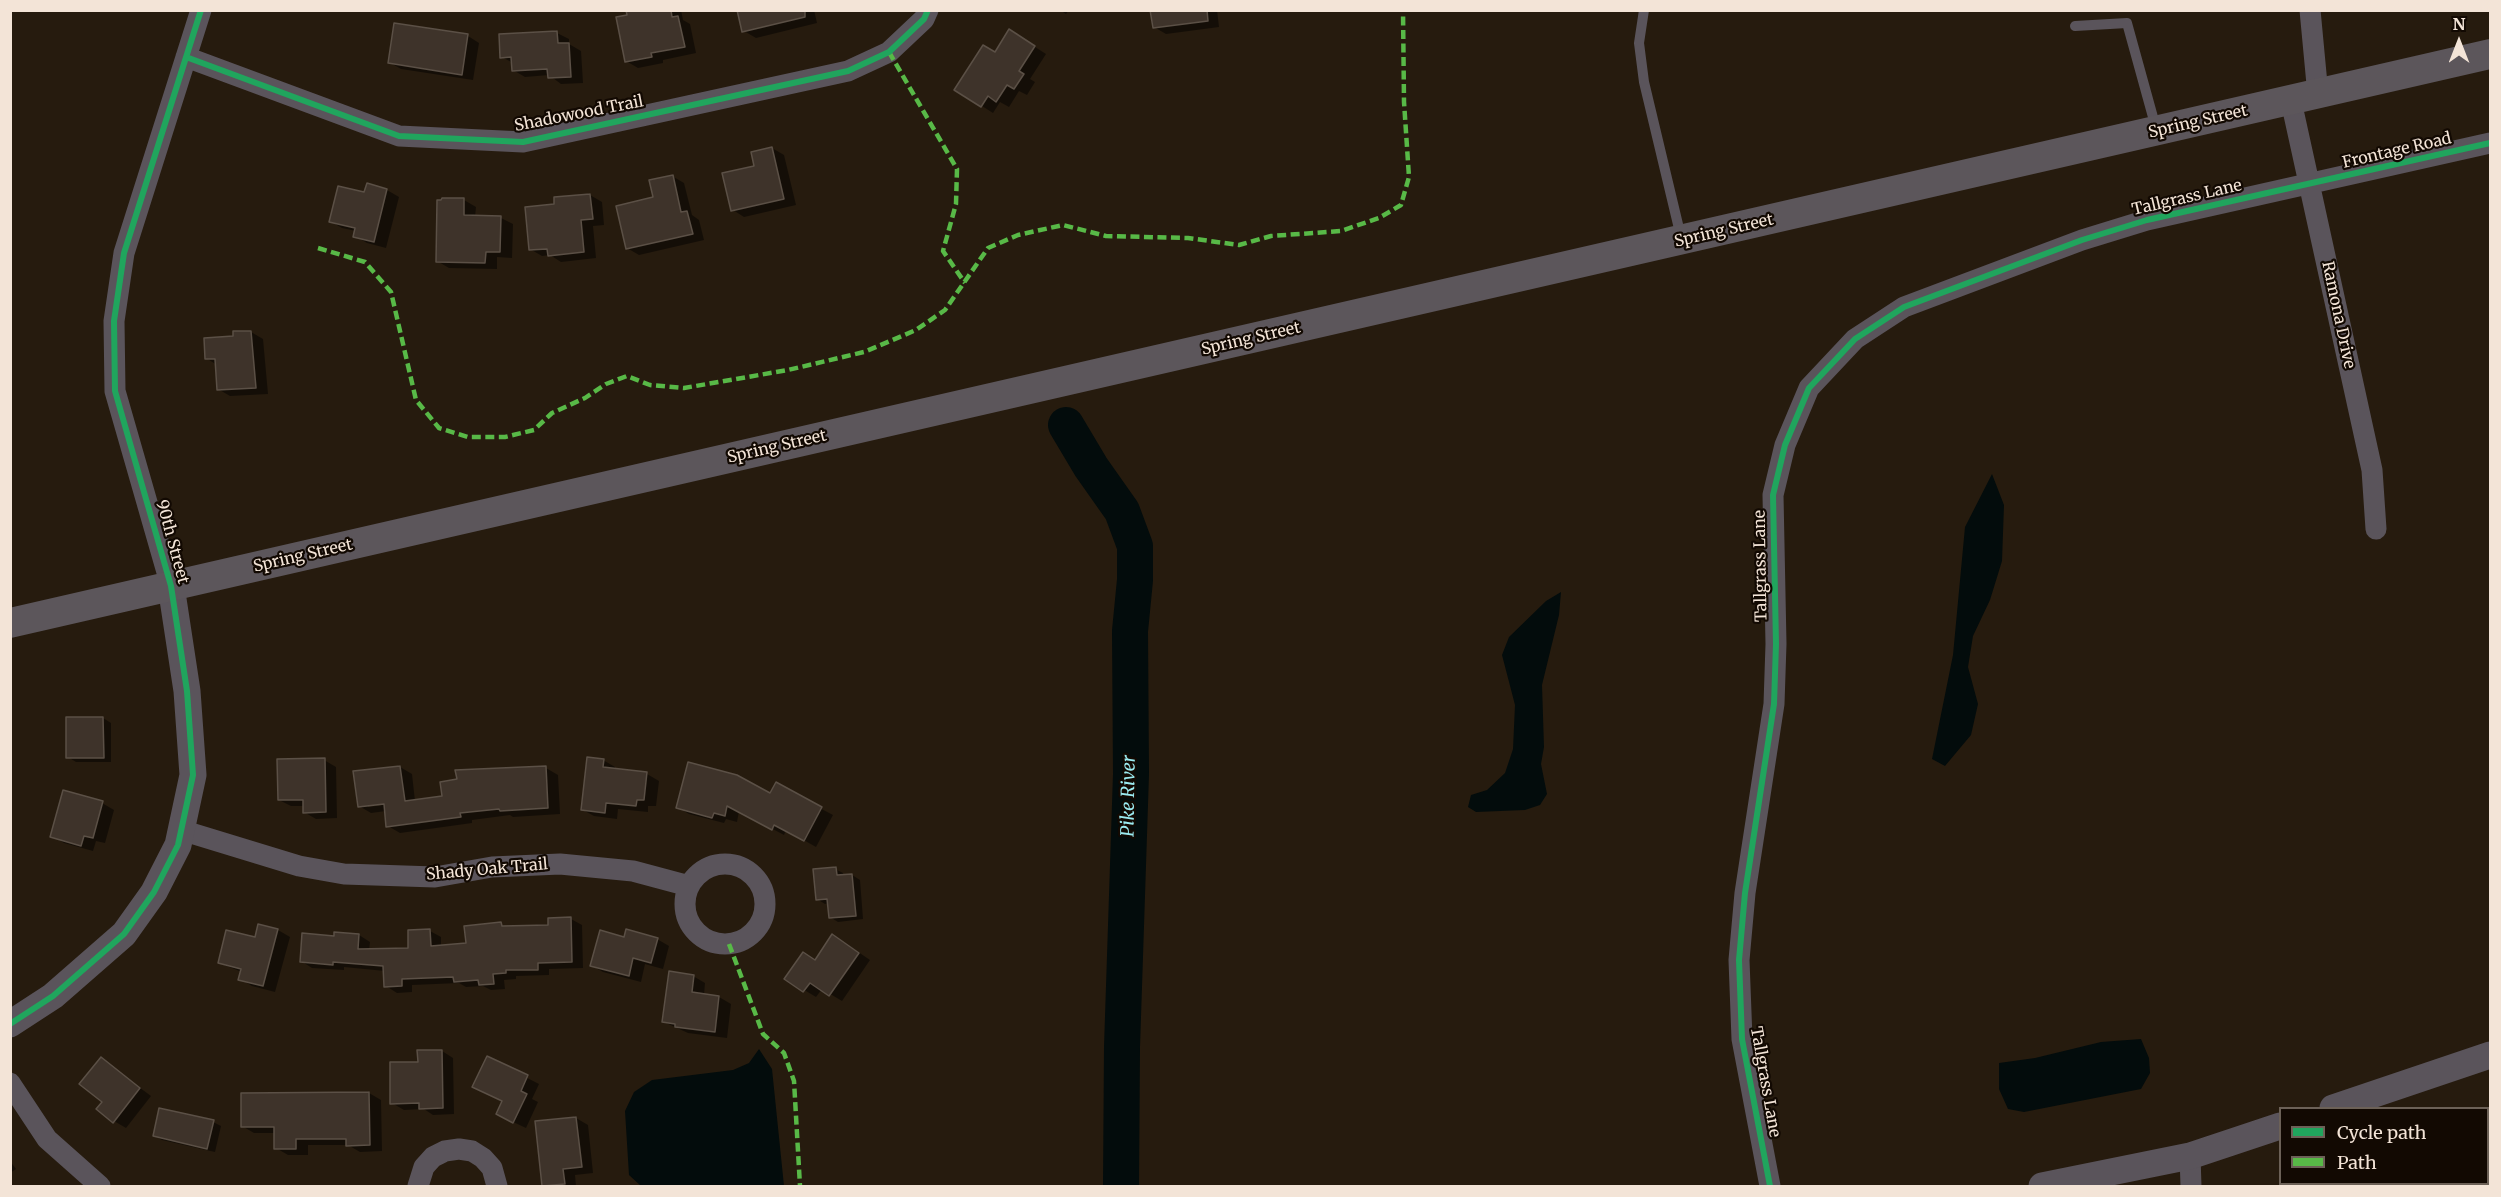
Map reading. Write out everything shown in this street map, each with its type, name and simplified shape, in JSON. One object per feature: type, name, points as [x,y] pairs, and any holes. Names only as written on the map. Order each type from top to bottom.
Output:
[{"type":"main road","name":"Spring Street","points":[[10,623],[2490,54]]},
{"type":"street","name":"90th Street","points":[[10,1024],[53,996],[124,934],[154,892],[178,845],[193,775],[187,691],[171,586],[115,391],[114,321],[124,253],[201,10]]},
{"type":"street","name":"Shadowood Trail","points":[[186,57],[399,136],[523,142],[848,70],[889,52],[924,19],[928,10]]},
{"type":"street","name":"Ramona Drive","points":[[2310,10],[2304,98],[2309,184],[2372,470],[2376,529]]},
{"type":"street","name":"Frontage Road","points":[[2309,184],[2490,143]]},
{"type":"street","name":"Tallgrass Lane","points":[[1770,1186],[1742,1039],[1739,960],[1745,893],[1774,704],[1776,644],[1773,495],[1785,445],[1809,388],[1855,339],[1904,307],[2082,240],[2147,220],[2309,184]]},
{"type":"street","name":"Shady Oak Trail","points":[[181,830],[299,866],[344,874],[435,877],[492,867],[560,864],[633,871],[689,886]]},
{"type":"street","points":[[2336,1107],[2490,1055]]},
{"type":"street","points":[[10,1083],[47,1139],[100,1186]]},
{"type":"street","points":[[2042,1186],[2190,1156],[2279,1126]]},
{"type":"street","points":[[418,1186],[424,1167],[433,1157],[445,1151],[459,1149],[472,1151],[483,1158],[492,1168],[497,1186]]},
{"type":"street","points":[[2190,1156],[2191,1186]]},
{"type":"lane","points":[[1644,10],[1639,43],[1644,82],[1682,240]]},
{"type":"lane","points":[[2075,26],[2127,23],[2157,132]]},
{"type":"shaded area","points":[[1992,474],[2004,505],[2002,561],[1990,600],[1973,636],[1968,667],[1978,704],[1971,735],[1945,766],[1932,759],[1953,655],[1965,527]]},
{"type":"shaded area","points":[[1561,592],[1559,615],[1542,685],[1544,747],[1541,764],[1547,794],[1540,805],[1525,810],[1476,812],[1468,807],[1471,795],[1487,790],[1505,773],[1513,749],[1515,705],[1502,655],[1509,637],[1546,601]]},
{"type":"shaded area","points":[[2141,1039],[2149,1058],[2150,1073],[2141,1089],[2024,1112],[2008,1109],[1999,1089],[1999,1063],[2035,1058],[2101,1042]]},
{"type":"shaded area","points":[[759,1049],[772,1069],[784,1186],[641,1186],[629,1175],[625,1111],[634,1092],[652,1080],[733,1070],[749,1063]]},
{"type":"building","points":[[626,10],[671,10],[672,17],[678,16],[685,47],[651,53],[652,57],[625,62],[616,17],[627,15]]},
{"type":"building","points":[[737,10],[805,10],[805,17],[742,32]]},
{"type":"building","points":[[1150,10],[1207,10],[1208,21],[1153,28]]},
{"type":"building","points":[[394,23],[468,34],[462,75],[388,63]]},
{"type":"building","points":[[1009,29],[1035,46],[1019,71],[1024,74],[1014,89],[1007,85],[996,102],[988,96],[981,107],[954,90],[983,45],[995,52]]},
{"type":"building","points":[[557,31],[558,43],[569,43],[571,77],[548,78],[547,69],[512,71],[511,57],[500,58],[499,34]]},
{"type":"building","points":[[772,147],[784,199],[731,211],[722,173],[754,166],[751,152]]},
{"type":"building","points":[[673,175],[681,212],[687,211],[693,234],[626,249],[616,206],[653,197],[649,180]]},
{"type":"building","points":[[367,183],[387,189],[374,242],[353,237],[355,228],[329,222],[338,186],[364,192]]},
{"type":"building","points":[[590,194],[593,219],[581,220],[584,252],[548,256],[547,249],[529,250],[525,207],[554,204],[554,197]]},
{"type":"building","points":[[464,198],[464,215],[501,216],[500,252],[486,252],[485,263],[436,262],[437,200]]},
{"type":"building","points":[[233,331],[251,331],[256,388],[217,390],[215,359],[205,359],[204,338],[233,336]]},
{"type":"building","points":[[66,717],[103,717],[104,758],[66,758]]},
{"type":"building","points":[[587,757],[604,759],[603,767],[647,772],[644,800],[637,800],[636,806],[606,803],[605,813],[581,810]]},
{"type":"building","points":[[325,758],[326,812],[303,813],[303,800],[278,800],[277,759]]},
{"type":"building","points":[[688,762],[737,775],[770,793],[776,782],[822,807],[804,841],[774,825],[772,830],[727,806],[725,816],[714,813],[712,818],[676,808]]},
{"type":"building","points":[[400,766],[405,801],[442,796],[440,782],[457,779],[455,770],[546,766],[548,808],[460,813],[461,817],[386,827],[384,804],[358,807],[353,771]]},
{"type":"building","points":[[63,790],[103,801],[93,838],[84,836],[81,846],[50,837]]},
{"type":"building","points":[[836,867],[837,875],[852,874],[856,916],[829,918],[827,899],[816,900],[813,869]]},
{"type":"building","points":[[571,917],[572,962],[538,963],[538,970],[506,970],[506,973],[493,974],[494,984],[479,985],[478,980],[454,982],[453,977],[402,979],[402,986],[384,987],[383,966],[300,962],[302,933],[334,936],[334,932],[359,934],[358,949],[408,948],[408,930],[430,929],[431,946],[466,943],[464,926],[501,922],[502,926],[548,925],[548,918]]},
{"type":"building","points":[[258,924],[278,929],[263,986],[238,980],[241,969],[218,963],[226,930],[255,937]]},
{"type":"building","points":[[626,929],[658,938],[651,963],[633,958],[629,976],[590,966],[600,930],[624,937]]},
{"type":"building","points":[[832,934],[859,953],[829,996],[810,983],[803,992],[784,979],[803,952],[815,960]]},
{"type":"building","points":[[669,971],[694,975],[692,992],[719,996],[715,1032],[675,1027],[675,1024],[662,1022]]},
{"type":"building","points":[[417,1050],[442,1050],[443,1108],[419,1109],[419,1103],[390,1104],[390,1062],[418,1062]]},
{"type":"building","points":[[487,1056],[528,1075],[521,1091],[527,1094],[513,1123],[496,1114],[502,1101],[472,1087]]},
{"type":"building","points":[[101,1057],[140,1088],[113,1123],[96,1109],[102,1102],[79,1084]]},
{"type":"building","points":[[369,1092],[370,1145],[346,1146],[346,1139],[296,1139],[296,1149],[274,1149],[274,1127],[241,1127],[241,1093]]},
{"type":"building","points":[[159,1108],[214,1120],[207,1149],[153,1136]]},
{"type":"building","points":[[576,1117],[582,1167],[563,1169],[565,1184],[542,1186],[535,1121]]},
{"type":"waterway","name":"Pike River","points":[[1066,425],[1091,467],[1122,511],[1135,546],[1135,580],[1130,631],[1131,774],[1122,1047],[1121,1186]]},
{"type":"marked path","points":[[318,248],[365,262],[391,292],[416,400],[439,428],[468,437],[505,437],[534,430],[552,413],[585,398],[606,384],[627,376],[650,385],[684,388],[788,370],[864,352],[916,330],[945,310],[988,248],[1018,235],[1063,225],[1106,236],[1188,238],[1239,245],[1271,236],[1341,231],[1379,218],[1401,205],[1409,177],[1404,102],[1403,10]]},
{"type":"marked path","points":[[889,52],[957,169],[956,204],[943,251],[965,283]]},
{"type":"marked path","points":[[729,944],[763,1034],[784,1053],[794,1081],[800,1186]]},
{"type":"cycle path","points":[[10,1024],[53,996],[124,934],[154,892],[178,845],[193,775],[187,691],[171,586],[115,391],[114,321],[124,253],[201,10]]},
{"type":"cycle path","points":[[186,57],[399,136],[523,142],[848,71],[889,52],[924,19],[928,10]]},
{"type":"cycle path","points":[[1770,1186],[1742,1039],[1739,960],[1745,893],[1774,704],[1776,644],[1773,495],[1785,445],[1809,388],[1855,339],[1904,307],[2082,240],[2147,220],[2490,143]]}]
